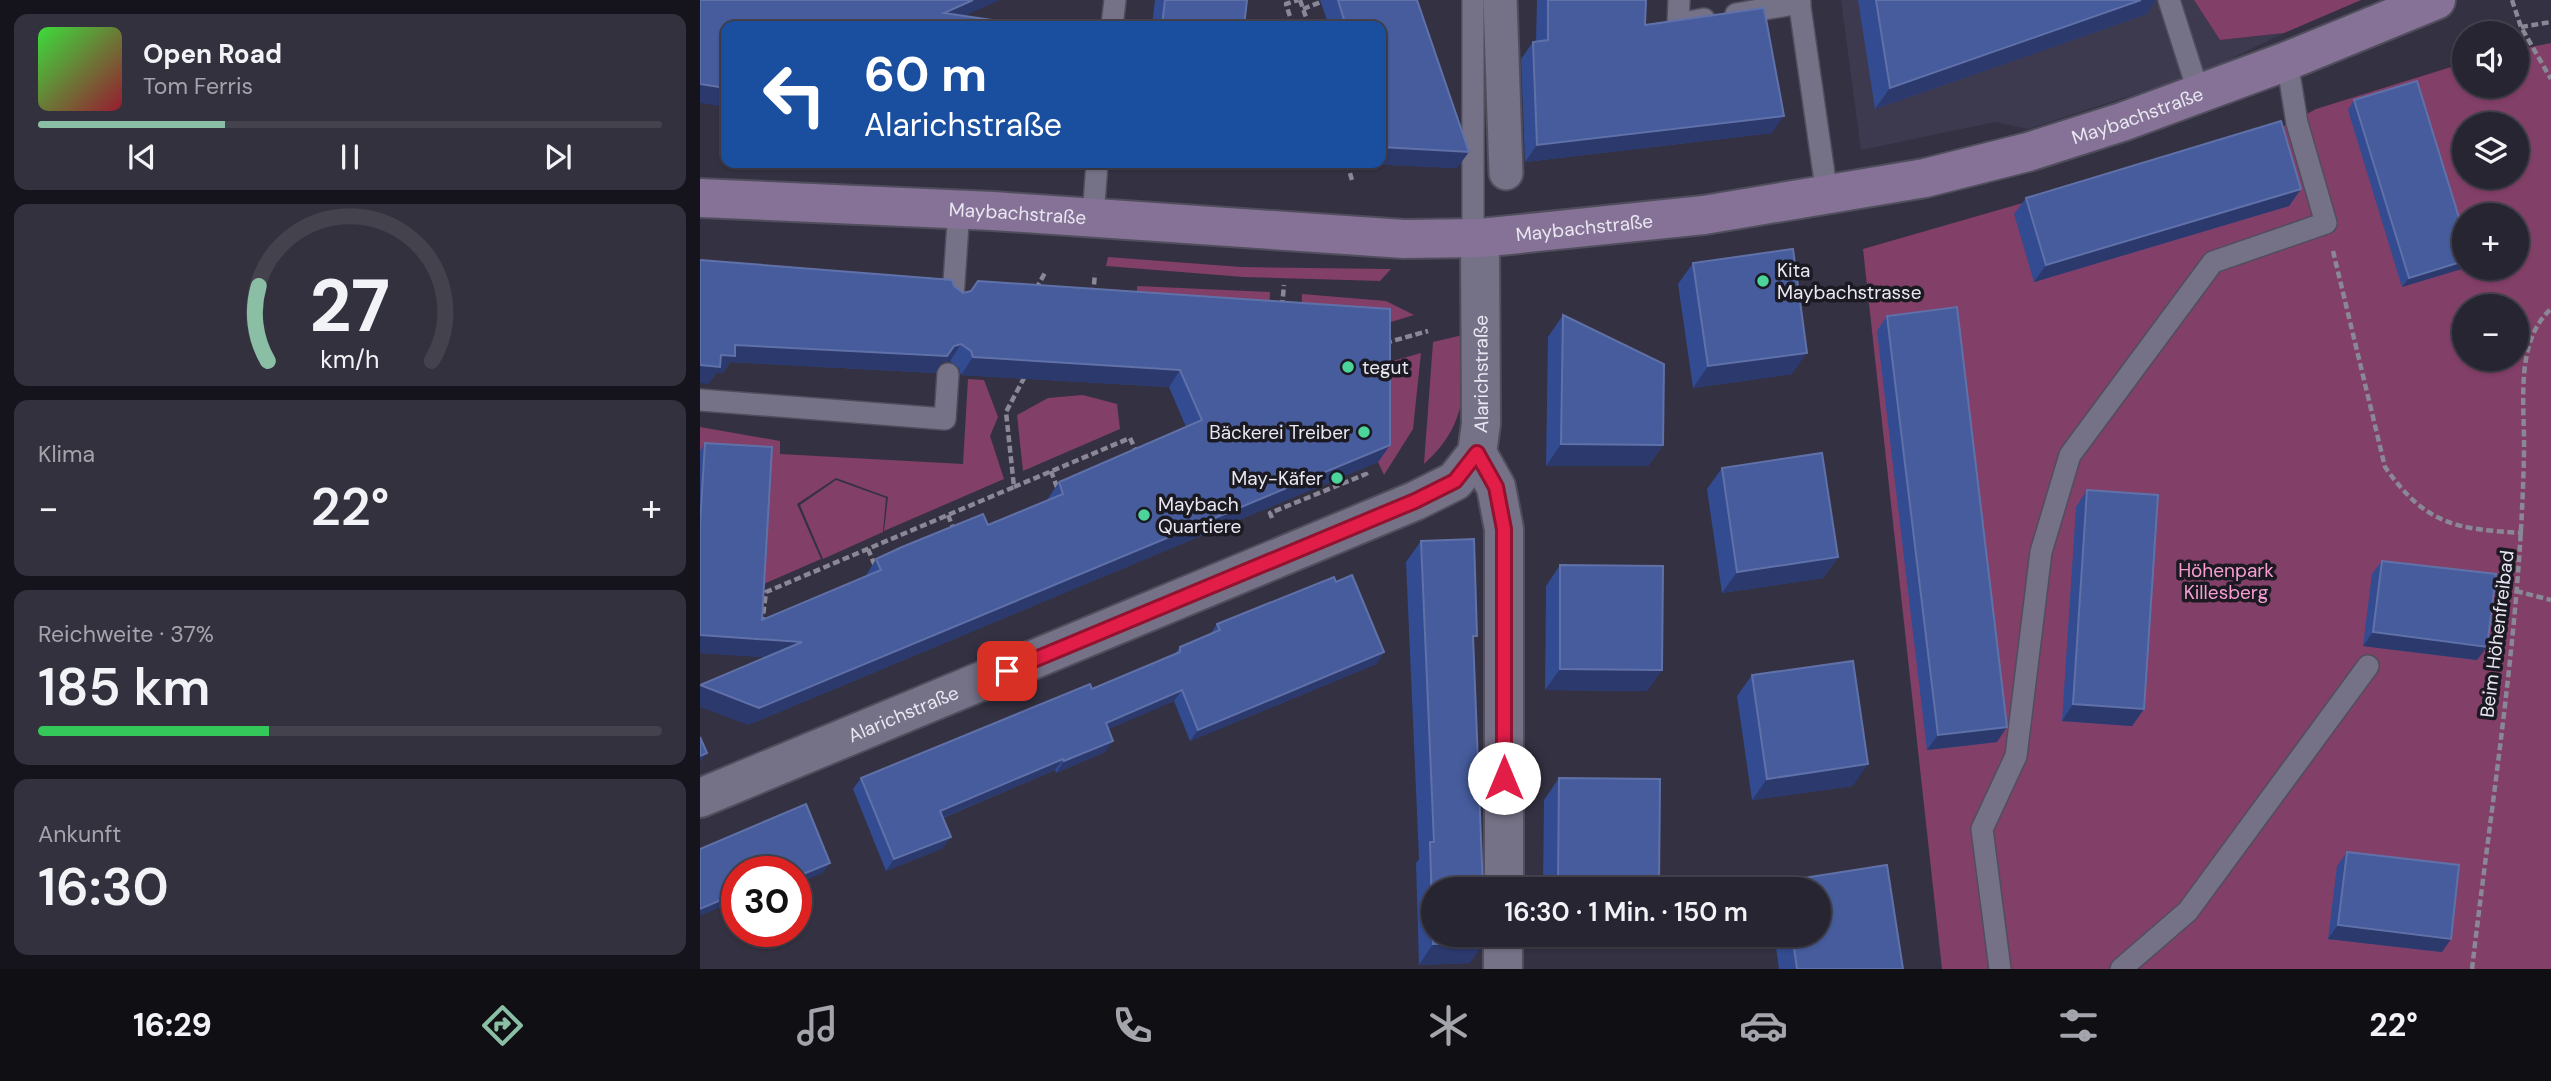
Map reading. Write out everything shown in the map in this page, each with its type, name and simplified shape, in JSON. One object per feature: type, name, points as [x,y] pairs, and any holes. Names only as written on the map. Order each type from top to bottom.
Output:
[{"type":"main road","name":"Maybachstraße","points":[[700,198],[959,209],[1404,239],[1476,238],[1704,215],[1925,178],[2028,152],[2199,94],[2436,0]]},
{"type":"street","points":[[1500,0],[1506,173]]},
{"type":"street","name":"Alarichstraße","points":[[700,798],[1415,501],[1455,481],[1477,453],[1482,372],[1476,238]]},
{"type":"street","points":[[1477,453],[1496,487],[1504,529],[1504,877]]},
{"type":"street","points":[[1503,947],[1503,969]]},
{"type":"lane","points":[[1113,21],[1115,0]]},
{"type":"lane","points":[[1473,0],[1476,238]]},
{"type":"lane","points":[[1679,0],[1678,24],[1799,1],[1827,195]]},
{"type":"lane","points":[[2169,0],[2199,94]]},
{"type":"lane","points":[[2000,969],[1982,829],[2016,756],[2041,552],[2070,455],[2213,262],[2326,223],[2297,123],[2287,61]]},
{"type":"lane","points":[[1093,218],[1097,168]]},
{"type":"lane","points":[[953,298],[959,209]]},
{"type":"lane","points":[[700,400],[945,419],[948,374]]},
{"type":"lane","points":[[2121,969],[2189,911],[2368,666]]},
{"type":"path","points":[[1291,21],[1286,4],[1299,0],[1307,21]]},
{"type":"path","points":[[2512,0],[2519,21]]},
{"type":"path","points":[[1303,9],[1321,2]]},
{"type":"path","points":[[2529,26],[2551,22]]},
{"type":"path","points":[[2529,41],[2551,79]]},
{"type":"path","points":[[1348,168],[1352,180]]},
{"type":"path","points":[[2326,223],[2385,467],[2405,495],[2437,517],[2468,530],[2523,533]]},
{"type":"path","points":[[1035,292],[1046,271]]},
{"type":"path","points":[[1092,307],[1095,274]]},
{"type":"path","points":[[1281,318],[1284,285]]},
{"type":"path","name":"Beim Höhenfreibad","points":[[2472,969],[2523,533],[2525,375],[2530,337],[2551,309]]},
{"type":"path","points":[[1378,346],[1428,331]]},
{"type":"path","points":[[1014,487],[1006,412],[1024,378]]},
{"type":"path","points":[[761,632],[766,592],[1130,438],[1140,461]]},
{"type":"path","points":[[1051,471],[1060,494]]},
{"type":"path","points":[[1318,494],[1361,476]]},
{"type":"path","points":[[1337,478],[1339,485]]},
{"type":"path","points":[[948,515],[957,537]]},
{"type":"path","points":[[868,549],[877,570]]},
{"type":"path","points":[[2516,591],[2551,600]]},
{"type":"path","points":[[758,609],[765,607]]},
{"type":"shaded area","points":[[1841,0],[2194,0],[2220,40],[2284,33],[2206,71],[2028,129],[1995,122],[1861,150]]},
{"type":"green space","points":[[2194,0],[2361,0],[2284,33],[2220,40]]},
{"type":"green space","name":"Höhenpark Killesberg","points":[[2551,43],[2551,969],[1942,969],[1863,249],[2276,130],[2316,109],[2452,67],[2452,98],[2529,98],[2529,48]]},
{"type":"green space","points":[[1108,257],[1241,267],[1391,269],[1380,281],[1243,277],[1106,266]]},
{"type":"green space","points":[[1137,286],[1270,292],[1269,317],[1137,308]]},
{"type":"green space","points":[[1302,294],[1386,301],[1414,315],[1378,326],[1301,320]]},
{"type":"green space","points":[[1467,334],[1461,405],[1449,435],[1424,464],[1433,342]]},
{"type":"green space","points":[[1421,353],[1413,429],[1384,475],[1378,462],[1378,414],[1390,413],[1389,362]]},
{"type":"green space","points":[[968,379],[984,380],[998,417],[990,436],[1004,479],[884,531],[888,497],[836,478],[797,504],[821,559],[759,586],[700,457],[700,427],[780,441],[780,454],[963,464]]},
{"type":"green space","points":[[1083,395],[1117,404],[1120,429],[1023,471],[1017,415],[1048,398]]},
{"type":"green space","points":[[836,480],[886,498],[883,532],[823,559],[800,505]]},
{"type":"building","points":[[700,0],[973,0],[944,13],[999,21],[721,21],[721,87],[700,84]]},
{"type":"building","points":[[1165,0],[1247,0],[1245,21],[1163,21]]},
{"type":"building","points":[[1338,0],[1417,0],[1469,152],[1386,147],[1386,21],[1344,21]]},
{"type":"building","points":[[1548,0],[1646,0],[1645,25],[1764,8],[1784,116],[1537,145],[1533,42],[1548,40]]},
{"type":"building","points":[[1876,0],[2141,0],[1890,88]]},
{"type":"building","points":[[2417,81],[2454,203],[2452,203],[2452,265],[2409,278],[2354,100]]},
{"type":"building","points":[[2281,121],[2301,189],[2046,265],[2026,198]]},
{"type":"building","points":[[1793,249],[1807,353],[1708,366],[1693,263]]},
{"type":"building","name":"Maybach Quartiere","points":[[700,260],[952,280],[954,286],[963,293],[971,291],[978,281],[1390,309],[1390,445],[759,708],[700,685],[802,642],[700,635],[700,525],[705,443],[772,447],[762,620],[881,570],[876,559],[902,547],[983,514],[988,525],[1063,494],[1059,482],[1202,420],[1180,370],[973,357],[971,351],[961,344],[954,346],[947,356],[735,345],[735,356],[721,355],[720,367],[700,365]]},
{"type":"building","points":[[1957,307],[2007,727],[1938,735],[1887,316]]},
{"type":"building","points":[[1563,315],[1664,364],[1663,445],[1561,444]]},
{"type":"building","points":[[1822,453],[1838,557],[1737,572],[1722,468]]},
{"type":"building","points":[[2087,490],[2158,495],[2144,709],[2073,704]]},
{"type":"building","points":[[1474,539],[1477,636],[1473,636],[1483,877],[1431,877],[1430,842],[1434,842],[1421,541]]},
{"type":"building","points":[[2382,561],[2496,574],[2487,647],[2373,632]]},
{"type":"building","points":[[1560,565],[1663,566],[1662,670],[1560,669]]},
{"type":"building","points":[[1352,575],[1384,652],[1198,730],[1182,690],[1106,723],[1113,741],[940,811],[951,837],[894,859],[861,778],[1090,684],[1092,689],[1180,652],[1180,647],[1220,630],[1217,624],[1334,577],[1336,582]]},
{"type":"building","points":[[1853,661],[1868,764],[1767,779],[1752,675]]},
{"type":"building","points":[[700,737],[707,753],[700,756]]},
{"type":"building","points":[[1559,778],[1660,779],[1659,877],[1558,877]]},
{"type":"building","points":[[806,804],[830,863],[812,870],[812,856],[721,856],[721,900],[700,909],[700,849]]},
{"type":"building","points":[[2347,852],[2459,865],[2451,939],[2338,925]]},
{"type":"building","points":[[1887,865],[1903,969],[1797,969],[1794,947],[1831,947],[1831,877],[1810,877]]},
{"type":"place","name":"Kita Maybachstrasse","points":[[1763,281]]},
{"type":"place","name":"tegut","points":[[1348,367]]},
{"type":"place","name":"Bäckerei Treiber","points":[[1364,432]]},
{"type":"place","name":"May-Käfer","points":[[1337,478]]},
{"type":"place","name":"Maybach Quartiere","points":[[1144,515]]},
{"type":"route","points":[[1007,671],[1415,501],[1455,481],[1477,453],[1496,487],[1504,529],[1504,778]]}]
